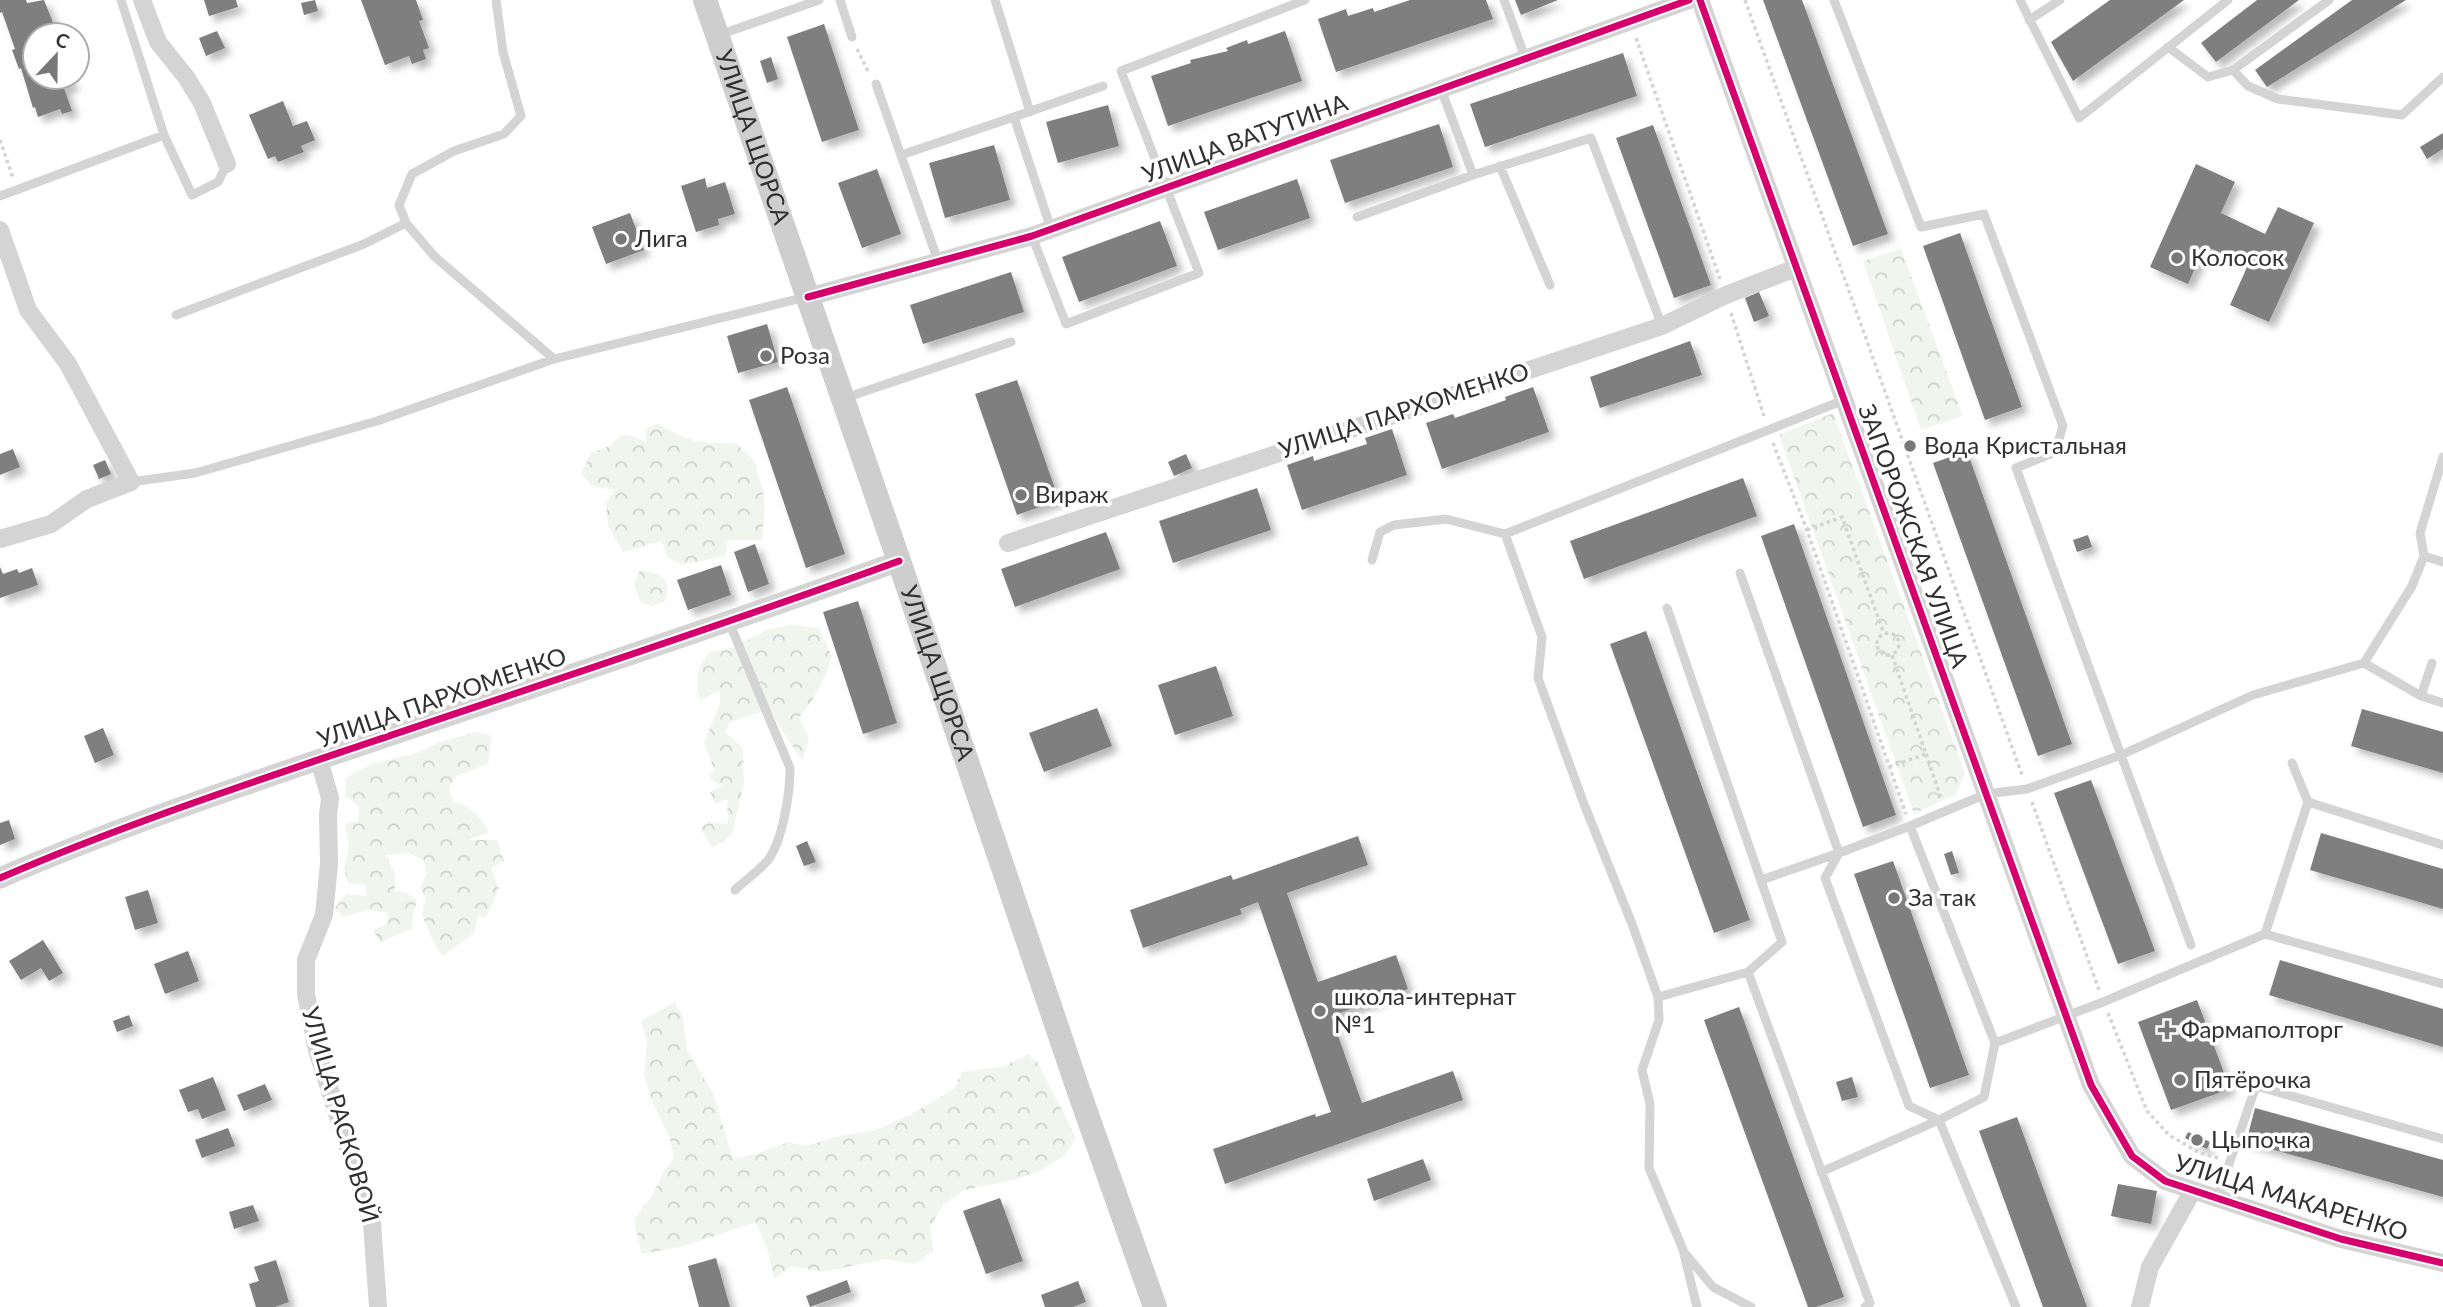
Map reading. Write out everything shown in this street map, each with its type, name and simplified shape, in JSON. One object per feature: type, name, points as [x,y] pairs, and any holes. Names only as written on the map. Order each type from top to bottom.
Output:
[{"type":"main road","name":"УЛИЦА ЩОРСА","points":[[705,0],[1155,1307]]},
{"type":"street","points":[[142,0],[158,42],[187,77],[202,103],[227,164]]},
{"type":"street","name":"УЛИЦА ВАТУТИНА","points":[[808,297],[1032,236],[1689,0]]},
{"type":"street","name":"ЗАПОРОЖСКАЯ УЛИЦА","points":[[1700,0],[2091,1085]]},
{"type":"street","points":[[0,230],[27,310],[68,364],[131,482],[87,499],[51,524],[0,539]]},
{"type":"street","name":"УЛИЦА ПАРХОМЕНКО","points":[[1008,543],[1662,326],[1726,295],[1797,268]]},
{"type":"street","name":"УЛИЦА ПАРХОМЕНКО","points":[[0,878],[82,843],[729,622],[899,561]]},
{"type":"street","name":"УЛИЦА РАСКОВОЙ","points":[[319,760],[330,798],[328,864],[324,915],[306,960],[306,994],[317,1050],[372,1223],[378,1307]]},
{"type":"street","name":"УЛИЦА МАКАРЕНКО","points":[[2091,1085],[2132,1156],[2165,1181],[2341,1239],[2443,1263]]},
{"type":"street","points":[[2140,1307],[2150,1267],[2192,1192]]},
{"type":"lane","points":[[121,0],[164,135],[192,195],[218,182],[227,164]]},
{"type":"lane","points":[[496,0],[503,52],[521,116],[504,134],[454,151],[412,174],[399,205],[406,223],[433,256],[554,359]]},
{"type":"lane","points":[[717,35],[819,0]]},
{"type":"lane","points":[[840,0],[852,37]]},
{"type":"lane","points":[[995,0],[1030,112]]},
{"type":"lane","points":[[1032,236],[1066,324],[1199,273],[1121,71],[1305,0]]},
{"type":"lane","points":[[1504,0],[1526,60]]},
{"type":"lane","points":[[1834,0],[1921,227],[1984,214],[2063,426],[2055,452],[2016,467],[2191,945]]},
{"type":"lane","points":[[2020,0],[2079,118],[2228,0]]},
{"type":"lane","points":[[2029,20],[2060,0]]},
{"type":"lane","points":[[2168,47],[2208,77],[2233,70],[2329,0]]},
{"type":"lane","points":[[2233,70],[2248,86],[2278,99],[2402,115],[2443,77]]},
{"type":"lane","points":[[876,84],[938,261]]},
{"type":"lane","points":[[901,155],[1103,86]]},
{"type":"lane","points":[[1441,89],[1473,175]]},
{"type":"lane","points":[[1014,117],[1051,229]]},
{"type":"lane","points":[[0,196],[164,135]]},
{"type":"lane","points":[[1357,217],[1473,175],[1591,138],[1662,326]]},
{"type":"lane","points":[[1500,166],[1550,285]]},
{"type":"lane","points":[[176,315],[364,244],[406,223]]},
{"type":"lane","points":[[131,482],[195,472],[376,421],[554,359],[808,297]]},
{"type":"lane","points":[[843,399],[1011,342]]},
{"type":"lane","points":[[1372,560],[1380,532],[1394,525],[1446,519],[1505,534],[1844,400]]},
{"type":"lane","points":[[1761,880],[1910,826],[1986,794],[2027,789],[2121,755],[2253,695],[2364,663],[2412,586],[2424,556],[2420,533],[2443,457]]},
{"type":"lane","points":[[1505,534],[1542,637],[1538,678],[1658,998],[1659,1020],[1642,1070],[1650,1104],[1649,1168],[1684,1252],[1697,1307]]},
{"type":"lane","points":[[2424,556],[2443,562]]},
{"type":"lane","points":[[1740,573],[1839,853],[1825,878],[1909,1106],[1939,1120],[2016,1307]]},
{"type":"lane","points":[[1658,998],[1748,972],[1783,942],[1667,608]]},
{"type":"lane","points":[[729,622],[790,768],[780,834],[768,859],[735,890]]},
{"type":"lane","points":[[2364,663],[2421,696],[2443,703]]},
{"type":"lane","points":[[2421,696],[2431,663]]},
{"type":"lane","points":[[2265,934],[2308,802],[2292,763]]},
{"type":"lane","points":[[2308,802],[2443,845]]},
{"type":"lane","points":[[1821,1172],[1984,1097],[1995,1042],[1910,826]]},
{"type":"lane","points":[[1995,1042],[2103,1002],[2265,934],[2443,984]]},
{"type":"lane","points":[[1748,972],[1870,1304],[1865,1307]]},
{"type":"lane","points":[[2217,1199],[2256,1086],[2443,1139]]},
{"type":"lane","points":[[1684,1252],[1713,1287],[1751,1307]]},
{"type":"path","points":[[1745,0],[2103,1002],[2147,1111],[2169,1135],[2198,1152],[2230,1162]]},
{"type":"path","points":[[852,37],[863,64],[876,84]]},
{"type":"path","points":[[0,141],[17,190]]},
{"type":"path","points":[[1807,530],[1842,517],[1884,634]]},
{"type":"path","points":[[1884,634],[1893,634],[1899,640],[1899,649],[1892,655],[1882,654],[1877,646],[1884,634]]},
{"type":"path","points":[[1892,655],[1945,811]]},
{"type":"path","points":[[1889,767],[1926,754]]},
{"type":"green space","points":[[1901,249],[1963,416],[1921,430],[1863,261]]},
{"type":"green space","points":[[1833,413],[1965,773],[1956,794],[1914,814],[1779,435]]},
{"type":"green space","points":[[658,424],[695,441],[736,443],[754,461],[765,506],[762,540],[728,540],[725,556],[682,565],[667,557],[662,541],[623,552],[608,526],[606,504],[614,490],[592,486],[581,474],[591,453],[610,446],[620,435],[632,436],[646,442],[647,427]]},
{"type":"green space","points":[[640,570],[663,578],[667,587],[665,601],[653,606],[641,603],[634,584]]},
{"type":"green space","points":[[791,625],[819,628],[832,656],[819,689],[799,718],[809,738],[802,761],[769,709],[730,722],[725,732],[743,748],[744,784],[732,834],[713,848],[700,828],[710,822],[728,824],[727,799],[716,804],[710,792],[722,786],[709,778],[714,769],[704,742],[720,704],[720,690],[700,700],[698,680],[702,663],[710,652],[732,648],[767,630]]},
{"type":"green space","points":[[476,732],[492,736],[488,764],[456,776],[449,788],[453,802],[474,813],[489,832],[468,840],[497,840],[504,861],[491,868],[499,889],[486,917],[478,917],[474,933],[443,956],[435,946],[422,915],[426,899],[420,887],[426,875],[424,860],[408,853],[386,855],[395,874],[395,892],[404,892],[417,900],[412,928],[380,943],[373,930],[388,924],[388,913],[368,910],[343,917],[335,908],[346,894],[366,896],[365,884],[348,883],[344,868],[349,847],[345,824],[358,821],[359,807],[345,795],[347,777],[372,764],[420,752],[440,742]]},
{"type":"green space","points":[[675,1002],[683,1018],[687,1051],[713,1093],[733,1159],[788,1142],[806,1146],[835,1137],[876,1130],[912,1114],[954,1089],[962,1072],[1005,1066],[1028,1054],[1038,1063],[1076,1138],[1064,1156],[1042,1169],[1021,1178],[964,1190],[943,1205],[930,1227],[933,1250],[915,1264],[885,1259],[822,1272],[791,1266],[774,1279],[767,1248],[756,1222],[681,1247],[642,1254],[634,1220],[674,1159],[670,1139],[651,1098],[644,1075],[647,1042],[641,1021]]},
{"type":"building","points":[[0,0],[26,0],[27,3],[44,0],[52,21],[21,21],[19,69],[12,50],[15,49],[2,12],[0,13]]},
{"type":"building","points":[[204,0],[236,0],[238,7],[209,16]]},
{"type":"building","points":[[315,0],[318,11],[304,15],[301,3]]},
{"type":"building","points":[[361,0],[416,0],[423,20],[419,21],[429,48],[423,50],[426,59],[412,64],[409,56],[385,65]]},
{"type":"building","points":[[1410,0],[1486,0],[1493,19],[1336,72],[1318,19],[1346,9],[1348,16],[1373,8],[1374,12]]},
{"type":"building","points":[[1515,0],[1558,0],[1521,15]]},
{"type":"building","points":[[1763,0],[1802,0],[1888,234],[1853,246]]},
{"type":"building","points":[[2110,0],[2184,0],[2073,81],[2051,42]]},
{"type":"building","points":[[2257,0],[2299,0],[2216,62],[2201,43]]},
{"type":"building","points":[[2352,0],[2406,0],[2267,87],[2255,70]]},
{"type":"building","points":[[824,24],[859,130],[822,142],[787,37]]},
{"type":"building","points":[[217,31],[225,48],[206,56],[199,38]]},
{"type":"building","points":[[1285,31],[1302,81],[1168,126],[1151,76],[1191,63],[1190,60],[1228,51],[1226,48],[1247,40],[1248,44]]},
{"type":"building","points":[[1623,53],[1637,96],[1485,147],[1470,104]]},
{"type":"building","points":[[771,57],[778,79],[767,83],[760,61]]},
{"type":"building","points":[[28,91],[65,91],[72,111],[62,114],[60,109],[38,117],[35,107],[33,108]]},
{"type":"building","points":[[283,101],[293,126],[307,121],[315,140],[301,146],[304,152],[278,162],[275,156],[268,159],[249,115]]},
{"type":"building","points":[[1108,105],[1119,146],[1058,163],[1046,122]]},
{"type":"building","points":[[1439,124],[1453,167],[1345,203],[1330,160]]},
{"type":"building","points":[[1653,125],[1711,285],[1674,298],[1616,138]]},
{"type":"building","points":[[2443,133],[2443,149],[2427,159],[2420,147]]},
{"type":"building","points":[[994,145],[1010,200],[945,218],[929,163]]},
{"type":"building","points":[[2196,164],[2235,182],[2221,213],[2265,234],[2278,207],[2314,223],[2269,322],[2230,305],[2248,265],[2205,246],[2188,284],[2150,267]]},
{"type":"building","points":[[877,169],[901,234],[862,248],[838,183]]},
{"type":"building","points":[[705,178],[707,188],[725,182],[735,214],[718,219],[719,225],[696,232],[681,186]]},
{"type":"building","points":[[1297,179],[1310,218],[1218,250],[1204,212]]},
{"type":"building","points":[[630,213],[644,250],[606,264],[592,227]]},
{"type":"building","points":[[1160,221],[1177,266],[1079,302],[1062,257]]},
{"type":"building","points":[[1960,233],[2022,407],[1985,420],[1923,246]]},
{"type":"building","points":[[1011,272],[1024,312],[923,344],[910,305]]},
{"type":"building","points":[[1759,292],[1769,316],[1754,322],[1745,298]]},
{"type":"building","points":[[767,324],[778,362],[738,373],[727,336]]},
{"type":"building","points":[[1690,341],[1702,375],[1600,408],[1590,377]]},
{"type":"building","points":[[1017,380],[1059,500],[1017,515],[975,394]]},
{"type":"building","points":[[787,387],[845,554],[806,568],[749,400]]},
{"type":"building","points":[[1533,387],[1549,432],[1442,469],[1426,423],[1453,414],[1455,418],[1506,400],[1505,397]]},
{"type":"building","points":[[1392,429],[1407,475],[1302,510],[1287,465],[1313,456],[1314,461],[1367,444],[1365,438]]},
{"type":"building","points":[[13,449],[20,467],[0,475],[0,454]]},
{"type":"building","points":[[1967,451],[2072,744],[2038,756],[1933,463]]},
{"type":"building","points":[[1186,454],[1192,468],[1174,476],[1168,462]]},
{"type":"building","points":[[105,460],[111,474],[99,479],[93,465]]},
{"type":"building","points":[[1743,478],[1757,516],[1584,579],[1570,541]]},
{"type":"building","points":[[1257,488],[1271,530],[1173,563],[1159,521]]},
{"type":"building","points":[[1794,524],[1896,815],[1863,827],[1761,536]]},
{"type":"building","points":[[1106,532],[1120,569],[1015,607],[1001,569]]},
{"type":"building","points":[[2088,535],[2092,547],[2077,552],[2073,540]]},
{"type":"building","points":[[755,544],[769,584],[748,592],[734,552]]},
{"type":"building","points":[[721,565],[731,595],[688,610],[677,580]]},
{"type":"building","points":[[0,567],[3,574],[17,569],[19,573],[32,568],[38,585],[0,598]]},
{"type":"building","points":[[858,601],[897,723],[863,734],[823,612]]},
{"type":"building","points":[[1646,631],[1750,920],[1714,933],[1610,644]]},
{"type":"building","points":[[1216,666],[1233,716],[1175,735],[1158,685]]},
{"type":"building","points":[[1097,708],[1112,746],[1044,772],[1029,733]]},
{"type":"building","points":[[2362,709],[2443,732],[2443,773],[2351,746]]},
{"type":"building","points":[[103,728],[114,755],[95,763],[84,736]]},
{"type":"building","points":[[2091,780],[2155,951],[2118,964],[2054,793]]},
{"type":"building","points":[[9,820],[15,839],[0,845],[0,823]]},
{"type":"building","points":[[2321,833],[2443,869],[2443,909],[2310,870]]},
{"type":"building","name":"школа-интернат №1","points":[[1358,836],[1368,865],[1287,893],[1318,982],[1396,955],[1408,989],[1331,1016],[1362,1103],[1453,1071],[1463,1100],[1225,1184],[1213,1149],[1315,1114],[1316,1117],[1331,1112],[1258,902],[1240,909],[1242,914],[1143,948],[1130,910],[1231,875],[1233,880]]},
{"type":"building","points":[[807,841],[816,862],[804,866],[796,846]]},
{"type":"building","points":[[1952,851],[1959,873],[1951,875],[1944,854]]},
{"type":"building","points":[[1893,861],[1969,1075],[1930,1088],[1854,874]]},
{"type":"building","points":[[148,890],[158,923],[135,930],[125,897]]},
{"type":"building","points":[[43,940],[63,973],[49,981],[41,968],[21,980],[9,961]]},
{"type":"building","points":[[188,951],[199,981],[165,994],[154,964]]},
{"type":"building","points":[[2280,960],[2443,1009],[2443,1047],[2269,995]]},
{"type":"building","points":[[2197,1000],[2230,1089],[2171,1110],[2138,1022]]},
{"type":"building","points":[[1739,1007],[1844,1297],[1816,1307],[1808,1307],[1704,1020]]},
{"type":"building","points":[[129,1015],[133,1026],[117,1032],[113,1021]]},
{"type":"building","points":[[213,1077],[226,1110],[202,1119],[198,1109],[188,1112],[179,1090]]},
{"type":"building","points":[[1852,1077],[1858,1097],[1842,1101],[1836,1082]]},
{"type":"building","points":[[265,1084],[272,1100],[244,1111],[237,1095]]},
{"type":"building","points":[[2255,1108],[2443,1160],[2443,1197],[2246,1142]]},
{"type":"building","points":[[2017,1117],[2087,1307],[2043,1307],[1979,1131]]},
{"type":"building","points":[[228,1128],[235,1146],[202,1158],[195,1140]]},
{"type":"building","points":[[2188,1132],[2210,1142],[2207,1149],[2185,1138]]},
{"type":"building","points":[[1423,1159],[1431,1180],[1374,1201],[1367,1179]]},
{"type":"building","points":[[2118,1184],[2157,1191],[2151,1224],[2111,1216]]},
{"type":"building","points":[[1000,1198],[1023,1261],[986,1274],[963,1211]]},
{"type":"building","points":[[253,1205],[259,1221],[234,1229],[229,1212]]},
{"type":"building","points":[[716,1258],[730,1307],[699,1307],[688,1266]]},
{"type":"building","points":[[276,1260],[289,1302],[275,1307],[256,1307],[249,1284],[259,1281],[254,1267]]},
{"type":"building","points":[[847,1280],[851,1292],[810,1307],[806,1296]]},
{"type":"building","points":[[1078,1281],[1086,1302],[1073,1307],[1045,1307],[1041,1295]]},
{"type":"cycle path","points":[[808,297],[1032,236],[1689,0]]},
{"type":"cycle path","points":[[1700,0],[2091,1085],[2132,1156],[2165,1181],[2341,1239],[2443,1263]]},
{"type":"cycle path","points":[[0,878],[182,807],[899,561]]},
{"type":"place","name":"Лига","points":[[621,239]]},
{"type":"place","name":"Колосок","points":[[2177,258]]},
{"type":"place","name":"Роза","points":[[766,356]]},
{"type":"place","name":"Вода Кристальная","points":[[1910,446]]},
{"type":"place","name":"Вираж","points":[[1021,495]]},
{"type":"place","name":"За так","points":[[1894,898]]},
{"type":"place","name":"школа-интернат №1","points":[[1320,1011]]},
{"type":"place","name":"Фармаполторг","points":[[2167,1030]]},
{"type":"place","name":"Пятёрочка","points":[[2180,1080]]},
{"type":"place","name":"Цыпочка","points":[[2197,1140]]}]
